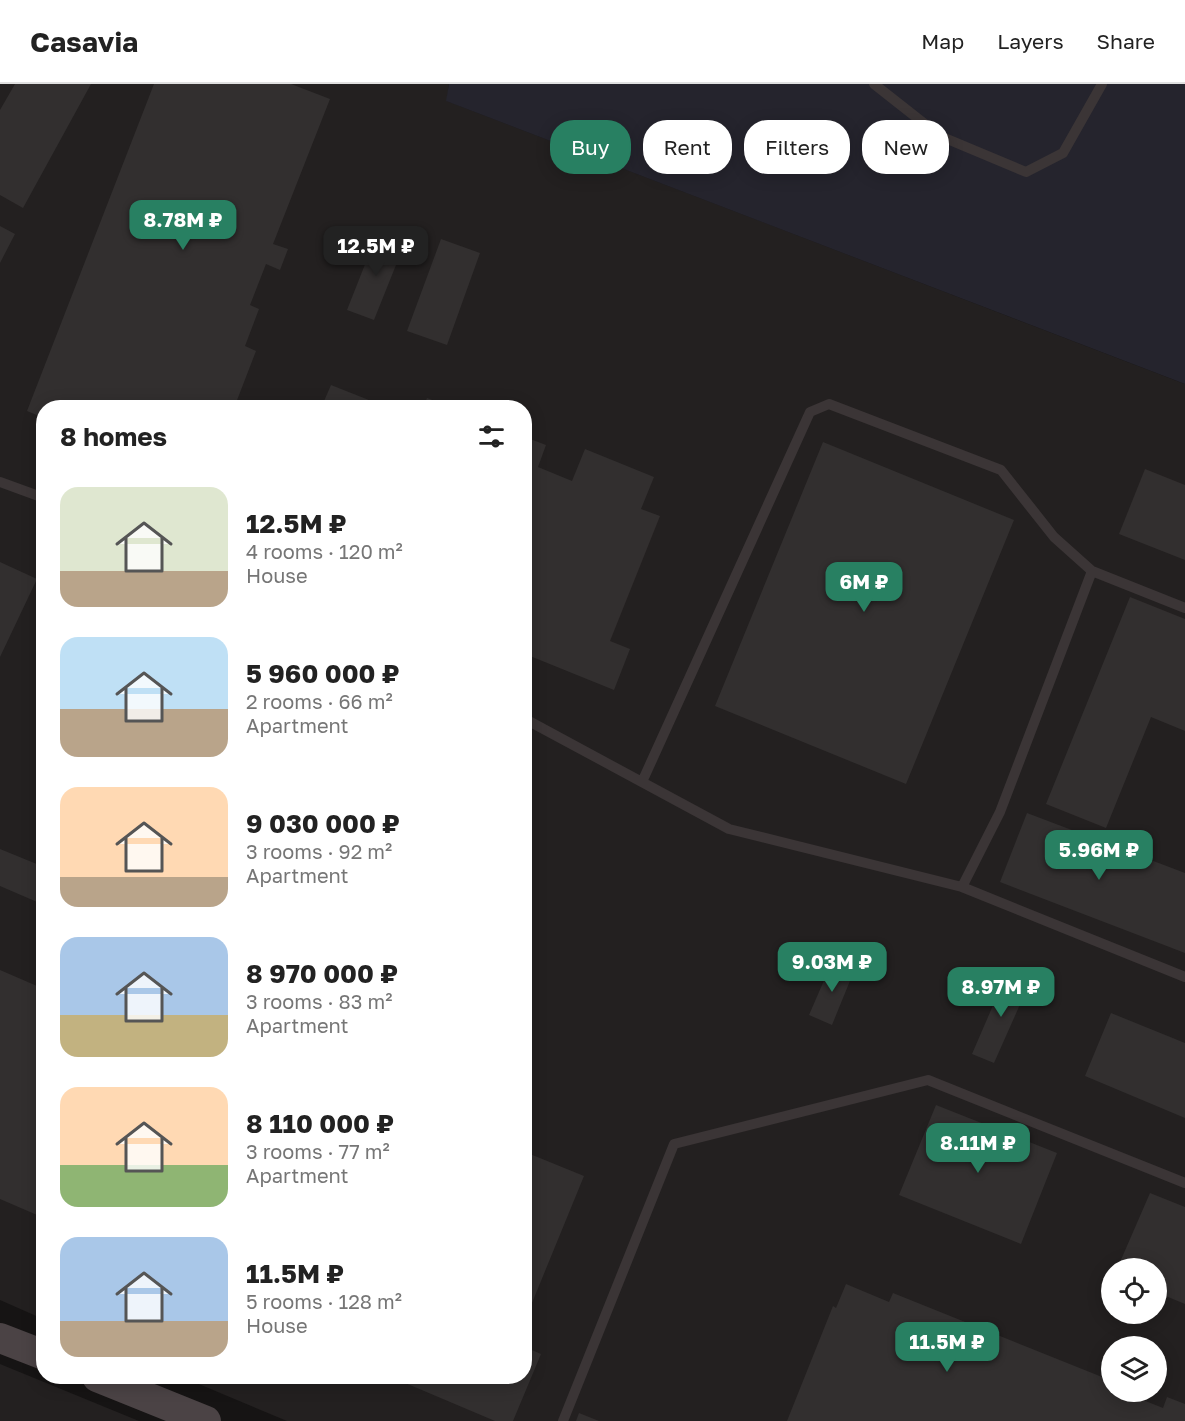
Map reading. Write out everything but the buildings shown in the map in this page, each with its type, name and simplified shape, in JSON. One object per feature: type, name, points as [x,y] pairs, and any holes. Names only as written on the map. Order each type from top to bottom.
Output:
[{"type":"main road","points":[[0,1338],[36,1352]]},
{"type":"main road","points":[[114,1384],[206,1421]]},
{"type":"lane","points":[[874,84],[940,136],[1026,172],[1063,153],[1102,84]]},
{"type":"lane","points":[[642,782],[810,412],[830,404],[1001,470],[1054,537],[1092,571],[1185,608]]},
{"type":"lane","points":[[0,482],[36,495]]},
{"type":"lane","points":[[962,887],[1000,812],[1092,571]]},
{"type":"lane","points":[[532,723],[729,829],[962,887],[1185,977]]},
{"type":"lane","points":[[563,1421],[674,1144],[928,1080],[1185,1183]]},
{"type":"shaded area","points":[[0,84],[449,84],[447,101],[550,140],[550,174],[631,174],[631,172],[1185,384],[1185,1421],[287,1421],[199,1384],[532,1384],[532,400],[36,400],[36,1316],[0,1300]]},
{"type":"shaded area","points":[[449,84],[1185,84],[1185,384],[631,172],[631,120],[550,120],[550,141],[446,101]]},
{"type":"shaded area","points":[[0,1364],[36,1379],[36,1384],[49,1384],[139,1421],[0,1421]]}]
